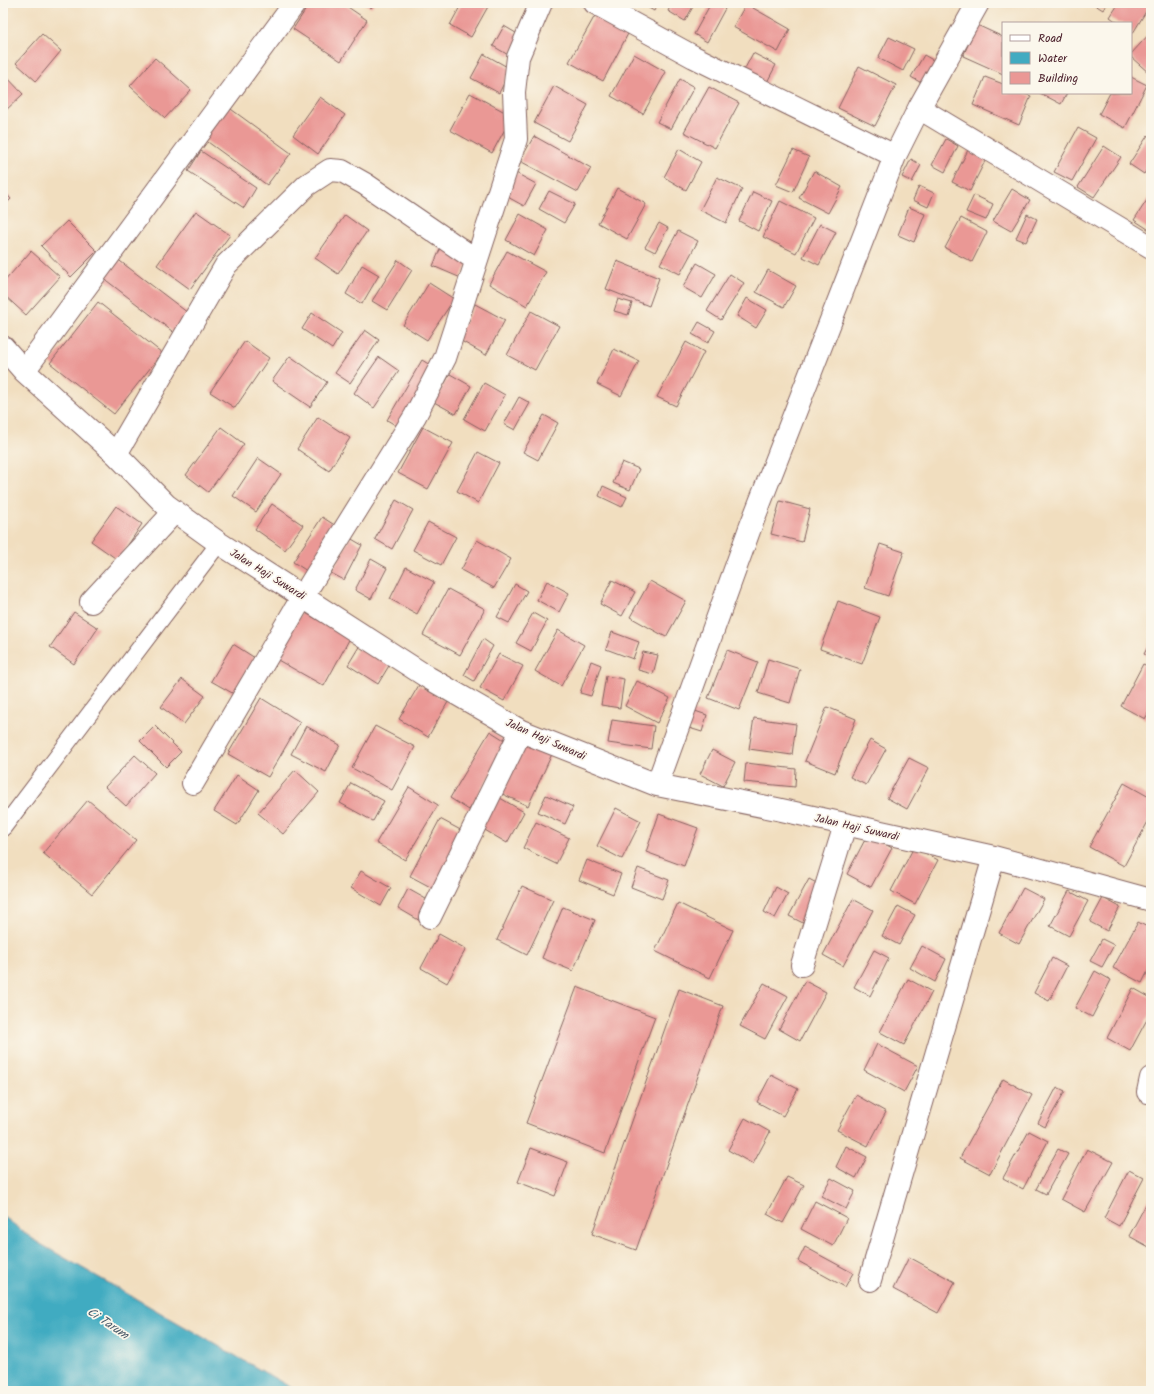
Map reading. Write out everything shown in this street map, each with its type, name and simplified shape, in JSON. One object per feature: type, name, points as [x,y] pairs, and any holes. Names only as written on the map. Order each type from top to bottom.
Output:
[{"type":"street","points":[[24,371],[295,3]]},
{"type":"street","points":[[193,783],[303,596],[415,416],[445,358],[516,139],[514,81],[518,58],[541,3]]},
{"type":"street","points":[[595,3],[694,57],[895,156]]},
{"type":"street","points":[[657,785],[753,521],[895,156],[919,108],[978,3]]},
{"type":"street","points":[[919,108],[1151,247]]},
{"type":"street","points":[[116,454],[226,265],[307,185],[330,170],[342,171],[365,184],[476,260]]},
{"type":"street","name":"Jalan Haji Suwardi","points":[[3,347],[24,371],[116,454],[166,505],[219,543],[429,678],[521,731],[657,785],[777,809],[994,857],[1151,900]]},
{"type":"street","points":[[91,602],[175,511]]},
{"type":"street","points":[[430,917],[521,731]]},
{"type":"street","points":[[802,965],[845,825]]},
{"type":"street","points":[[870,1280],[994,857]]},
{"type":"lane","points":[[3,828],[219,543]]},
{"type":"water","name":"Ci Tarum","points":[[3,1216],[37,1242],[297,1391],[3,1391]]},
{"type":"building","points":[[310,3],[342,3],[367,20],[341,61],[293,29]]},
{"type":"building","points":[[365,3],[375,3],[371,8]]},
{"type":"building","points":[[462,3],[490,3],[471,37],[450,25]]},
{"type":"building","points":[[640,3],[658,3],[654,11]]},
{"type":"building","points":[[672,3],[695,3],[685,21],[668,11]]},
{"type":"building","points":[[711,3],[728,3],[707,42],[694,34]]},
{"type":"building","points":[[1092,3],[1107,3],[1103,10]]},
{"type":"building","points":[[1119,3],[1151,3],[1133,33],[1132,22],[1117,22],[1110,17]]},
{"type":"building","points":[[746,4],[790,29],[778,52],[733,27]]},
{"type":"building","points":[[597,12],[630,30],[603,81],[569,62]]},
{"type":"building","points":[[977,25],[1002,37],[1002,74],[963,56]]},
{"type":"building","points":[[504,26],[521,36],[510,56],[493,46]]},
{"type":"building","points":[[1151,32],[1151,71],[1149,73],[1132,58],[1132,53]]},
{"type":"building","points":[[42,34],[61,51],[36,81],[16,63]]},
{"type":"building","points":[[889,37],[914,49],[903,71],[878,58]]},
{"type":"building","points":[[753,53],[776,65],[765,86],[742,74]]},
{"type":"building","points":[[484,54],[511,69],[499,93],[471,78]]},
{"type":"building","points":[[634,54],[666,72],[643,114],[611,96]]},
{"type":"building","points":[[924,55],[938,63],[925,85],[911,77]]},
{"type":"building","points":[[155,58],[191,90],[165,118],[130,86]]},
{"type":"building","points":[[859,66],[896,85],[875,126],[838,108]]},
{"type":"building","points":[[3,73],[23,94],[4,112],[3,111]]},
{"type":"building","points":[[985,77],[1002,84],[1002,94],[1026,94],[1031,96],[1019,125],[973,105]]},
{"type":"building","points":[[1132,78],[1147,85],[1125,128],[1099,114],[1109,94],[1132,94]]},
{"type":"building","points":[[680,79],[694,87],[671,129],[657,122]]},
{"type":"building","points":[[554,86],[588,105],[568,141],[534,123]]},
{"type":"building","points":[[709,87],[739,103],[715,148],[684,132]]},
{"type":"building","points":[[470,93],[512,116],[492,153],[450,130]]},
{"type":"building","points":[[1042,94],[1066,94],[1061,104]]},
{"type":"building","points":[[320,97],[345,115],[318,154],[293,135]]},
{"type":"building","points":[[224,104],[291,153],[267,185],[201,137]]},
{"type":"building","points":[[1078,128],[1096,138],[1072,181],[1054,172]]},
{"type":"building","points":[[1148,135],[1151,138],[1151,163],[1144,174],[1129,164]]},
{"type":"building","points":[[534,136],[591,168],[578,192],[520,161]]},
{"type":"building","points":[[946,139],[958,146],[945,172],[932,165]]},
{"type":"building","points":[[1104,146],[1121,157],[1094,197],[1078,187]]},
{"type":"building","points":[[679,149],[701,162],[686,190],[664,177]]},
{"type":"building","points":[[793,150],[809,157],[793,192],[776,185]]},
{"type":"building","points":[[968,150],[986,159],[970,191],[952,182]]},
{"type":"building","points":[[201,151],[256,188],[244,208],[188,171]]},
{"type":"building","points":[[911,159],[921,165],[912,182],[902,177]]},
{"type":"building","points":[[814,171],[842,187],[828,213],[799,198]]},
{"type":"building","points":[[516,173],[536,184],[524,206],[504,195]]},
{"type":"building","points":[[717,177],[742,189],[726,223],[700,210]]},
{"type":"building","points":[[919,186],[934,193],[928,207],[913,200]]},
{"type":"building","points":[[617,188],[646,204],[627,239],[598,223]]},
{"type":"building","points":[[1012,189],[1030,200],[1011,231],[993,221]]},
{"type":"building","points":[[3,190],[11,199],[3,207]]},
{"type":"building","points":[[549,191],[575,204],[564,223],[539,209]]},
{"type":"building","points":[[753,192],[772,201],[758,231],[739,221]]},
{"type":"building","points":[[1151,194],[1151,231],[1134,220]]},
{"type":"building","points":[[974,195],[993,204],[986,220],[966,212]]},
{"type":"building","points":[[780,201],[814,218],[796,253],[763,237]]},
{"type":"building","points":[[909,207],[925,214],[914,242],[898,235]]},
{"type":"building","points":[[196,211],[230,235],[190,289],[157,265]]},
{"type":"building","points":[[520,214],[548,230],[534,256],[506,240]]},
{"type":"building","points":[[1027,214],[1037,219],[1026,242],[1016,238]]},
{"type":"building","points":[[345,215],[367,231],[338,274],[315,258]]},
{"type":"building","points":[[961,218],[987,232],[972,262],[945,248]]},
{"type":"building","points":[[67,221],[97,251],[71,277],[41,246]]},
{"type":"building","points":[[659,223],[668,228],[655,252],[645,247]]},
{"type":"building","points":[[820,224],[836,232],[819,265],[803,257]]},
{"type":"building","points":[[678,231],[698,241],[680,274],[660,264]]},
{"type":"building","points":[[441,247],[469,259],[461,278],[433,266]]},
{"type":"building","points":[[31,251],[60,277],[26,315],[3,294],[3,283]]},
{"type":"building","points":[[507,251],[546,272],[527,306],[489,284]]},
{"type":"building","points":[[112,255],[192,316],[177,335],[98,274]]},
{"type":"building","points":[[398,260],[412,270],[387,310],[372,301]]},
{"type":"building","points":[[617,261],[659,278],[649,306],[606,289]]},
{"type":"building","points":[[697,263],[716,274],[702,298],[683,287]]},
{"type":"building","points":[[362,265],[379,275],[362,304],[346,294]]},
{"type":"building","points":[[768,270],[796,286],[784,307],[756,292]]},
{"type":"building","points":[[730,274],[744,283],[721,320],[707,311]]},
{"type":"building","points":[[429,283],[454,299],[427,340],[403,325]]},
{"type":"building","points":[[747,298],[767,310],[756,328],[737,316]]},
{"type":"building","points":[[618,299],[632,303],[628,315],[614,311]]},
{"type":"building","points":[[98,302],[162,353],[114,414],[50,363]]},
{"type":"building","points":[[475,304],[505,320],[486,355],[456,338]]},
{"type":"building","points":[[531,311],[559,326],[535,370],[507,355]]},
{"type":"building","points":[[312,313],[342,333],[332,349],[302,329]]},
{"type":"building","points":[[699,322],[715,331],[708,343],[692,334]]},
{"type":"building","points":[[365,330],[379,340],[350,383],[335,373]]},
{"type":"building","points":[[245,341],[269,358],[235,408],[210,392]]},
{"type":"building","points":[[686,342],[704,352],[676,406],[657,397]]},
{"type":"building","points":[[614,349],[639,361],[621,396],[597,384]]},
{"type":"building","points":[[290,356],[327,382],[310,407],[272,381]]},
{"type":"building","points":[[379,357],[399,371],[374,408],[354,393]]},
{"type":"building","points":[[422,360],[438,370],[402,429],[387,420]]},
{"type":"building","points":[[450,374],[471,386],[456,414],[434,402]]},
{"type":"building","points":[[484,383],[505,395],[485,431],[464,419]]},
{"type":"building","points":[[519,397],[530,403],[515,430],[504,424]]},
{"type":"building","points":[[544,415],[558,423],[538,460],[523,452]]},
{"type":"building","points":[[318,417],[350,438],[329,471],[297,449]]},
{"type":"building","points":[[221,427],[244,444],[208,492],[186,475]]},
{"type":"building","points":[[423,427],[453,443],[428,489],[398,473]]},
{"type":"building","points":[[478,452],[499,463],[478,503],[457,491]]},
{"type":"building","points":[[258,458],[281,474],[256,512],[233,496]]},
{"type":"building","points":[[622,462],[639,469],[630,490],[613,483]]},
{"type":"building","points":[[603,486],[627,497],[622,507],[599,496]]},
{"type":"building","points":[[396,500],[413,510],[392,549],[375,539]]},
{"type":"building","points":[[780,501],[810,509],[802,542],[771,534]]},
{"type":"building","points":[[272,504],[303,525],[285,550],[255,529]]},
{"type":"building","points":[[116,506],[142,524],[118,560],[91,541]]},
{"type":"building","points":[[322,517],[336,526],[307,571],[293,562]]},
{"type":"building","points":[[428,522],[456,537],[441,565],[413,550]]},
{"type":"building","points":[[350,538],[362,545],[344,580],[331,573]]},
{"type":"building","points":[[477,540],[511,559],[494,588],[461,570]]},
{"type":"building","points":[[880,544],[904,552],[888,596],[865,588]]},
{"type":"building","points":[[371,559],[387,568],[371,599],[355,590]]},
{"type":"building","points":[[406,567],[434,582],[417,614],[390,599]]},
{"type":"building","points":[[612,580],[635,592],[622,616],[600,604]]},
{"type":"building","points":[[547,581],[569,593],[559,612],[537,600]]},
{"type":"building","points":[[650,581],[686,601],[666,637],[630,617]]},
{"type":"building","points":[[515,584],[527,591],[509,623],[497,617]]},
{"type":"building","points":[[448,589],[485,609],[460,655],[423,635]]},
{"type":"building","points":[[838,601],[880,617],[862,664],[820,649]]},
{"type":"building","points":[[302,611],[350,638],[324,686],[276,659]]},
{"type":"building","points":[[74,612],[98,628],[74,664],[50,647]]},
{"type":"building","points":[[533,613],[547,621],[531,651],[516,643]]},
{"type":"building","points":[[558,630],[584,645],[561,686],[535,671]]},
{"type":"building","points":[[612,632],[639,642],[633,659],[606,649]]},
{"type":"building","points":[[483,639],[493,646],[474,681],[464,675]]},
{"type":"building","points":[[1151,641],[1151,658],[1144,654]]},
{"type":"building","points":[[233,644],[255,658],[234,694],[211,681]]},
{"type":"building","points":[[360,645],[390,664],[378,684],[348,665]]},
{"type":"building","points":[[727,650],[758,662],[739,710],[708,698]]},
{"type":"building","points":[[643,652],[658,655],[653,674],[638,670]]},
{"type":"building","points":[[499,654],[523,666],[504,701],[480,688]]},
{"type":"building","points":[[768,659],[800,669],[790,703],[758,693]]},
{"type":"building","points":[[591,661],[601,665],[591,696],[580,693]]},
{"type":"building","points":[[1143,664],[1151,668],[1151,708],[1145,719],[1121,706]]},
{"type":"building","points":[[606,676],[624,679],[620,708],[601,705]]},
{"type":"building","points":[[182,679],[205,696],[184,724],[161,707]]},
{"type":"building","points":[[637,681],[670,698],[657,723],[625,706]]},
{"type":"building","points":[[419,685],[448,702],[428,737],[399,719]]},
{"type":"building","points":[[261,698],[300,722],[268,777],[228,754]]},
{"type":"building","points":[[827,707],[856,719],[835,773],[805,761]]},
{"type":"building","points":[[692,710],[707,715],[702,732],[686,727]]},
{"type":"building","points":[[754,718],[796,724],[792,755],[749,749]]},
{"type":"building","points":[[612,720],[654,726],[651,749],[608,743]]},
{"type":"building","points":[[155,726],[181,752],[166,767],[140,741]]},
{"type":"building","points":[[306,726],[340,745],[326,772],[291,754]]},
{"type":"building","points":[[375,726],[415,747],[392,790],[352,768]]},
{"type":"building","points":[[490,731],[509,743],[469,810],[450,798]]},
{"type":"building","points":[[522,740],[552,754],[528,806],[498,792]]},
{"type":"building","points":[[870,740],[886,749],[866,785],[850,777]]},
{"type":"building","points":[[712,750],[735,762],[723,786],[700,774]]},
{"type":"building","points":[[135,755],[155,773],[126,806],[105,787]]},
{"type":"building","points":[[909,758],[929,768],[907,809],[887,798]]},
{"type":"building","points":[[746,763],[796,769],[795,787],[744,782]]},
{"type":"building","points":[[295,770],[319,792],[283,834],[258,813]]},
{"type":"building","points":[[237,775],[259,790],[237,825],[214,811]]},
{"type":"building","points":[[351,783],[384,801],[373,821],[340,803]]},
{"type":"building","points":[[1124,783],[1151,798],[1151,816],[1124,866],[1089,847]]},
{"type":"building","points":[[409,787],[438,805],[405,860],[376,843]]},
{"type":"building","points":[[495,795],[524,812],[507,843],[478,826]]},
{"type":"building","points":[[546,795],[573,807],[565,824],[538,812]]},
{"type":"building","points":[[88,800],[136,840],[92,894],[43,853]]},
{"type":"building","points":[[616,808],[641,821],[622,859],[597,846]]},
{"type":"building","points":[[659,814],[698,828],[684,866],[646,852]]},
{"type":"building","points":[[440,819],[468,834],[438,891],[410,876]]},
{"type":"building","points":[[536,822],[569,838],[556,864],[523,848]]},
{"type":"building","points":[[868,834],[892,848],[871,887],[847,874]]},
{"type":"building","points":[[914,847],[938,860],[915,904],[891,891]]},
{"type":"building","points":[[587,860],[621,874],[613,894],[579,880]]},
{"type":"building","points":[[638,868],[669,880],[662,899],[631,887]]},
{"type":"building","points":[[361,871],[391,888],[381,906],[351,888]]},
{"type":"building","points":[[809,879],[824,887],[805,924],[789,916]]},
{"type":"building","points":[[522,886],[553,900],[527,955],[497,940]]},
{"type":"building","points":[[776,887],[788,894],[775,918],[764,912]]},
{"type":"building","points":[[1023,888],[1044,899],[1019,944],[999,933]]},
{"type":"building","points":[[408,889],[433,903],[422,922],[398,908]]},
{"type":"building","points":[[1069,891],[1088,901],[1069,936],[1050,926]]},
{"type":"building","points":[[1103,898],[1120,907],[1107,931],[1090,922]]},
{"type":"building","points":[[853,899],[873,910],[843,966],[823,955]]},
{"type":"building","points":[[678,903],[733,930],[710,978],[655,951]]},
{"type":"building","points":[[898,906],[915,915],[899,945],[882,936]]},
{"type":"building","points":[[563,907],[595,920],[573,971],[542,958]]},
{"type":"building","points":[[1138,922],[1151,929],[1151,965],[1142,983],[1113,968]]},
{"type":"building","points":[[439,934],[466,949],[447,983],[421,968]]},
{"type":"building","points":[[1102,939],[1114,945],[1102,967],[1090,961]]},
{"type":"building","points":[[922,946],[946,959],[935,982],[910,968]]},
{"type":"building","points":[[874,950],[889,958],[870,996],[854,987]]},
{"type":"building","points":[[1052,958],[1067,966],[1049,1001],[1034,993]]},
{"type":"building","points":[[1095,971],[1111,980],[1092,1017],[1075,1008]]},
{"type":"building","points":[[908,979],[932,992],[904,1045],[880,1032]]},
{"type":"building","points":[[805,981],[826,992],[800,1041],[779,1029]]},
{"type":"building","points":[[764,983],[788,996],[765,1039],[740,1026]]},
{"type":"building","points":[[577,987],[655,1017],[605,1153],[526,1123]]},
{"type":"building","points":[[1133,988],[1151,998],[1151,1012],[1130,1051],[1107,1038]]},
{"type":"building","points":[[679,989],[723,1006],[636,1250],[592,1234]]},
{"type":"building","points":[[877,1044],[918,1066],[904,1092],[864,1070]]},
{"type":"building","points":[[771,1075],[798,1089],[783,1116],[757,1102]]},
{"type":"building","points":[[1003,1079],[1032,1095],[990,1174],[960,1158]]},
{"type":"building","points":[[1057,1087],[1065,1091],[1045,1127],[1038,1123]]},
{"type":"building","points":[[856,1095],[886,1112],[868,1146],[837,1130]]},
{"type":"building","points":[[745,1118],[770,1132],[753,1164],[728,1150]]},
{"type":"building","points":[[1029,1131],[1048,1141],[1023,1189],[1003,1178]]},
{"type":"building","points":[[846,1146],[867,1157],[856,1178],[836,1167]]},
{"type":"building","points":[[531,1148],[568,1162],[555,1196],[518,1182]]},
{"type":"building","points":[[1058,1149],[1068,1154],[1046,1194],[1036,1189]]},
{"type":"building","points":[[1087,1149],[1113,1162],[1085,1212],[1061,1199]]},
{"type":"building","points":[[1129,1170],[1144,1178],[1119,1226],[1104,1218]]},
{"type":"building","points":[[787,1177],[804,1185],[783,1223],[767,1214]]},
{"type":"building","points":[[831,1178],[855,1191],[846,1209],[821,1196]]},
{"type":"building","points":[[1151,1195],[1151,1248],[1129,1236]]},
{"type":"building","points":[[815,1201],[847,1218],[833,1246],[801,1229]]},
{"type":"building","points":[[805,1247],[853,1273],[845,1287],[798,1261]]},
{"type":"building","points":[[909,1257],[955,1282],[938,1313],[893,1289]]}]
